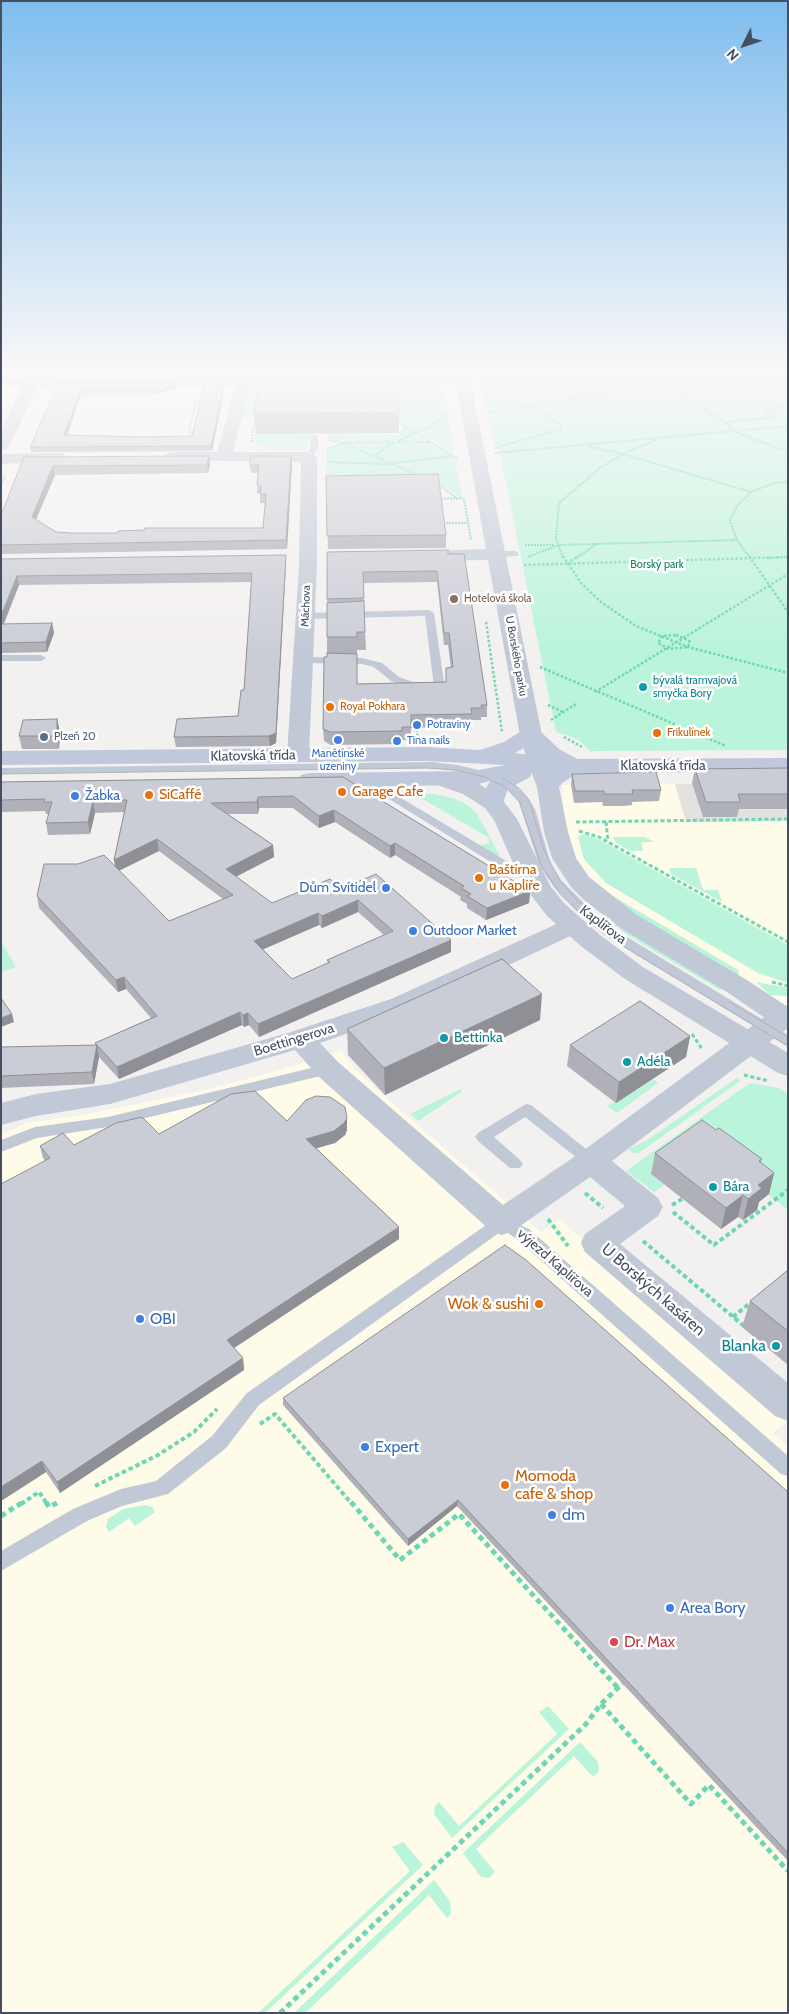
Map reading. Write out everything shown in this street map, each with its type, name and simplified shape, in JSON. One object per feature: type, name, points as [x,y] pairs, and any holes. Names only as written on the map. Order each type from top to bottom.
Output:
[{"type":"main road","points":[[468,756],[500,752],[531,735],[551,754],[573,766],[553,779],[548,788]]},
{"type":"main road","name":"Klatovská třída","points":[[1,758],[426,754],[468,756],[498,780]]},
{"type":"main road","points":[[498,780],[539,764]]},
{"type":"main road","name":"Klatovská třída","points":[[539,764],[573,766],[788,765]]},
{"type":"main road","name":"Klatovská třída","points":[[1,783],[364,779],[437,772]]},
{"type":"street","name":"Máchova","points":[[298,755],[310,557],[318,465]]},
{"type":"street","name":"U Borského parku","points":[[480,465],[506,554],[531,735],[539,764]]},
{"type":"street","points":[[413,556],[506,554]]},
{"type":"street","name":"Kaplířova","points":[[539,764],[548,788],[556,832],[564,858],[580,882],[608,908],[737,986],[777,1028],[788,1066]]},
{"type":"street","name":"Klatovská třída","points":[[437,772],[471,789],[498,780]]},
{"type":"street","name":"Kaplířova","points":[[498,780],[505,819],[532,878],[546,897],[572,925],[634,972],[777,1028]]},
{"type":"street","name":"Boettingerova","points":[[1,1114],[36,1105],[110,1094],[301,1039],[401,1005],[572,925]]},
{"type":"street","points":[[502,1222],[777,1028]]},
{"type":"street","name":"výjezd Kaplířova","points":[[301,1039],[328,1069],[502,1222]]},
{"type":"street","name":"U Borských kasáren","points":[[578,1170],[647,1207],[597,1243],[788,1405]]},
{"type":"lane","points":[[304,660],[362,661],[378,664],[395,679],[421,688],[440,689],[428,614],[306,616]]},
{"type":"lane","points":[[2,661],[41,658]]},
{"type":"lane","name":"Klatovská třída","points":[[1,771],[437,772],[498,780]]},
{"type":"lane","points":[[364,779],[511,869],[532,878]]},
{"type":"lane","name":"Kaplířova","points":[[498,780],[524,800],[529,809],[545,865],[558,884],[579,907],[612,934],[777,1028]]},
{"type":"lane","points":[[1,1146],[35,1133],[108,1122],[328,1069]]},
{"type":"lane","points":[[514,1164],[483,1137],[526,1110],[578,1170]]},
{"type":"lane","points":[[1,1562],[80,1515],[122,1498],[161,1488],[219,1442],[253,1399],[502,1222]]},
{"type":"lane","name":"výjezd Kaplířova","points":[[502,1222],[523,1234],[788,1468]]},
{"type":"path","points":[[394,465],[424,478]]},
{"type":"path","points":[[605,465],[559,503],[556,539],[566,564],[581,583],[614,612],[660,637],[688,647],[788,673]]},
{"type":"path","points":[[660,465],[751,492]]},
{"type":"path","points":[[432,482],[458,498]]},
{"type":"path","points":[[788,482],[775,483],[751,492],[737,506],[730,520],[737,540],[748,558],[788,612]]},
{"type":"path","points":[[429,499],[463,498]]},
{"type":"path","points":[[439,523],[467,523]]},
{"type":"path","points":[[522,546],[737,540]]},
{"type":"path","points":[[524,559],[538,551],[559,544]]},
{"type":"path","points":[[566,564],[598,544]]},
{"type":"path","points":[[519,565],[788,557]]},
{"type":"path","points":[[596,692],[673,642],[788,574]]},
{"type":"path","points":[[486,619],[503,735]]},
{"type":"path","points":[[660,637],[671,634],[683,636],[690,642],[688,647]]},
{"type":"path","points":[[660,637],[658,643],[664,648],[679,650],[688,647]]},
{"type":"path","points":[[540,667],[728,747]]},
{"type":"path","points":[[551,720],[576,704]]},
{"type":"path","points":[[548,705],[564,712]]},
{"type":"path","points":[[571,822],[788,819]]},
{"type":"path","points":[[606,822],[608,842]]},
{"type":"path","points":[[572,830],[588,832],[608,842],[788,942]]},
{"type":"path","points":[[578,1170],[623,1224],[744,1326]]},
{"type":"path","points":[[682,1198],[668,1208],[714,1245],[788,1190]]},
{"type":"path","points":[[733,1317],[756,1298]]},
{"type":"path","points":[[85,1490],[158,1455],[194,1432],[224,1402],[260,1424],[275,1414],[400,1560],[458,1514],[618,1688]]},
{"type":"path","points":[[1,1516],[39,1492],[49,1507],[67,1498]]},
{"type":"path","points":[[280,2013],[586,1724],[601,1704],[623,1683]]},
{"type":"path","points":[[601,1704],[691,1804],[709,1785],[788,1871]]},
{"type":"shaded area","points":[[788,782],[788,821],[686,822],[675,784]]},
{"type":"shaded area","points":[[675,784],[687,822],[788,821],[788,1009],[617,908],[574,861],[565,834],[562,785]]},
{"type":"shaded area","name":"Area Bory","points":[[341,1050],[356,1070],[374,1087],[541,1232],[559,1219],[788,1412],[788,1420],[773,1433],[788,1446],[788,2013],[1,2013],[1,1134],[27,1123],[92,1113],[205,1090],[280,1070]]},
{"type":"green space","points":[[327,465],[392,465],[439,486],[326,488]]},
{"type":"green space","points":[[396,465],[456,465],[462,498],[439,484]]},
{"type":"green space","name":"Borský park","points":[[502,465],[788,465],[788,750],[590,751],[578,739],[556,732]]},
{"type":"green space","points":[[392,793],[434,794],[452,798],[466,804],[477,814],[500,856],[496,856],[479,845],[489,844],[489,838],[423,799],[399,798]]},
{"type":"green space","points":[[584,834],[600,840],[788,945],[788,983],[758,973],[606,883],[584,859],[578,837]]},
{"type":"green space","points":[[613,837],[645,837],[654,842],[641,842],[643,851],[630,851],[616,843]]},
{"type":"green space","points":[[669,868],[696,868],[703,890],[718,890],[722,902],[671,874]]},
{"type":"green space","points":[[606,892],[738,970],[739,976],[643,925]]},
{"type":"green space","points":[[585,900],[727,985],[720,990],[626,934]]},
{"type":"green space","points":[[1,942],[16,967],[1,972]]},
{"type":"green space","points":[[756,982],[788,988],[788,996],[770,995]]},
{"type":"green space","points":[[738,1077],[740,1081],[639,1153],[633,1153],[628,1149],[646,1141]]},
{"type":"green space","points":[[654,1079],[658,1083],[617,1113],[607,1106]]},
{"type":"green space","points":[[750,1083],[779,1088],[788,1094],[788,1210],[768,1194],[651,1174],[664,1185],[654,1192],[626,1171]]},
{"type":"green space","points":[[463,1088],[460,1093],[418,1121],[410,1114]]},
{"type":"green space","points":[[146,1505],[152,1507],[155,1512],[135,1526],[129,1518],[109,1532],[106,1527],[108,1519],[123,1509]]},
{"type":"green space","points":[[548,1706],[569,1729],[452,1838],[434,1814],[435,1806],[439,1802],[459,1826],[557,1734],[539,1712]]},
{"type":"green space","points":[[580,1742],[598,1762],[599,1771],[593,1777],[574,1756],[476,1849],[495,1872],[489,1878],[481,1877],[463,1853]]},
{"type":"green space","points":[[403,1842],[423,1865],[265,2013],[258,2013],[410,1871],[392,1847]]},
{"type":"green space","points":[[434,1880],[450,1901],[451,1914],[447,1918],[429,1895],[305,2013],[294,2013]]},
{"type":"building","points":[[21,465],[207,465],[53,466],[32,517],[56,532],[71,533],[117,533],[118,531],[145,530],[145,528],[263,528],[266,494],[260,494],[261,486],[257,484],[259,465],[250,465],[290,465],[286,540],[1,545],[1,515]]},
{"type":"building","points":[[438,474],[446,535],[327,536],[326,476]]},
{"type":"building","points":[[448,550],[448,554],[464,554],[487,705],[481,705],[482,708],[471,708],[472,714],[411,715],[411,727],[402,727],[402,731],[330,732],[323,729],[324,657],[327,657],[327,653],[357,654],[357,684],[446,682],[446,668],[453,667],[449,633],[444,633],[437,571],[363,572],[364,598],[327,599],[327,552]]},
{"type":"building","points":[[286,555],[276,733],[269,736],[174,737],[177,719],[238,716],[241,690],[244,690],[252,573],[17,576],[1,616],[1,559]]},
{"type":"building","points":[[364,601],[365,632],[357,632],[357,637],[327,637],[327,603]]},
{"type":"building","points":[[52,623],[46,642],[1,643],[1,624]]},
{"type":"building","points":[[57,719],[57,736],[19,736],[23,720]]},
{"type":"building","points":[[788,768],[788,794],[738,794],[740,802],[706,802],[695,769]]},
{"type":"building","points":[[656,772],[661,790],[632,790],[633,794],[575,791],[572,774]]},
{"type":"building","points":[[343,777],[530,891],[487,908],[467,896],[471,894],[461,888],[464,886],[395,843],[390,846],[334,810],[319,816],[293,796],[258,797],[257,802],[211,803],[273,845],[226,869],[272,903],[330,879],[341,889],[376,874],[451,940],[258,1024],[248,1013],[243,1015],[240,1012],[117,1067],[95,1043],[157,1016],[124,977],[116,980],[37,896],[44,864],[78,864],[104,855],[169,921],[233,895],[157,839],[114,860],[127,800],[93,801],[88,822],[46,823],[52,802],[44,802],[45,799],[1,800],[1,782]],"holes":[[[358,900],[393,931],[327,960],[330,962],[292,979],[254,941],[318,913],[322,916]]]},
{"type":"building","points":[[502,959],[542,994],[384,1068],[347,1029]]},
{"type":"building","points":[[1,998],[12,1014],[1,1018]]},
{"type":"building","points":[[640,1001],[690,1036],[619,1082],[570,1045]]},
{"type":"building","points":[[97,1045],[92,1072],[1,1076],[1,1047]]},
{"type":"building","name":"OBI","points":[[255,1091],[287,1121],[306,1100],[316,1096],[330,1097],[345,1107],[347,1118],[344,1123],[334,1131],[306,1139],[399,1227],[227,1340],[243,1358],[57,1482],[42,1461],[1,1487],[1,1184],[50,1158],[40,1146],[63,1133],[74,1145],[116,1123],[142,1117],[159,1134],[231,1094]]},
{"type":"building","points":[[702,1120],[716,1130],[719,1128],[762,1159],[759,1161],[774,1173],[758,1185],[762,1188],[748,1199],[743,1195],[726,1208],[655,1153]]},
{"type":"building","name":"Area Bory","points":[[505,1245],[526,1260],[788,1492],[788,1853],[458,1500],[408,1539],[283,1398]]},
{"type":"building","points":[[788,1270],[788,1331],[750,1301]]},
{"type":"tram line","points":[[1,774],[426,768],[456,770],[485,777],[505,787],[519,801],[542,867],[561,895],[585,918],[615,941],[788,1046]]},
{"type":"tram line","points":[[503,778],[520,789],[529,800],[544,850],[560,881],[578,901],[617,933]]},
{"type":"tram line","points":[[730,1002],[788,1037]]},
{"type":"place","name":"Hotelová škola","points":[[454,599]]},
{"type":"place","name":"bývalá tramvajová smyčka Bory","points":[[643,687]]},
{"type":"place","name":"Royal Pokhara","points":[[330,707]]},
{"type":"place","name":"Potraviny","points":[[417,725]]},
{"type":"place","name":"Frikulínek","points":[[657,733]]},
{"type":"place","name":"Plzeň 20","points":[[44,737]]},
{"type":"place","name":"Manětínské uzeniny","points":[[338,740]]},
{"type":"place","name":"Tina nails","points":[[397,741]]},
{"type":"place","name":"Garage Cafe","points":[[342,792]]},
{"type":"place","name":"SiCaffé","points":[[149,795]]},
{"type":"place","name":"Žabka","points":[[75,796]]},
{"type":"place","name":"Baštírna u Kaplíře","points":[[479,878]]},
{"type":"place","name":"Dům Svítidel","points":[[386,888]]},
{"type":"place","name":"Outdoor Market","points":[[413,931]]},
{"type":"place","name":"Bettinka","points":[[444,1038]]},
{"type":"place","name":"Adéla","points":[[627,1062]]},
{"type":"place","name":"Bára","points":[[713,1187]]},
{"type":"place","name":"Wok & sushi","points":[[539,1304]]},
{"type":"place","name":"OBI","points":[[140,1319]]},
{"type":"place","name":"Blanka","points":[[776,1346]]},
{"type":"place","name":"Expert","points":[[365,1447]]},
{"type":"place","name":"Momoda cafe & shop","points":[[505,1485]]},
{"type":"place","name":"dm","points":[[552,1515]]},
{"type":"place","name":"Area Bory","points":[[670,1608]]},
{"type":"place","name":"Dr. Max","points":[[614,1642]]}]
